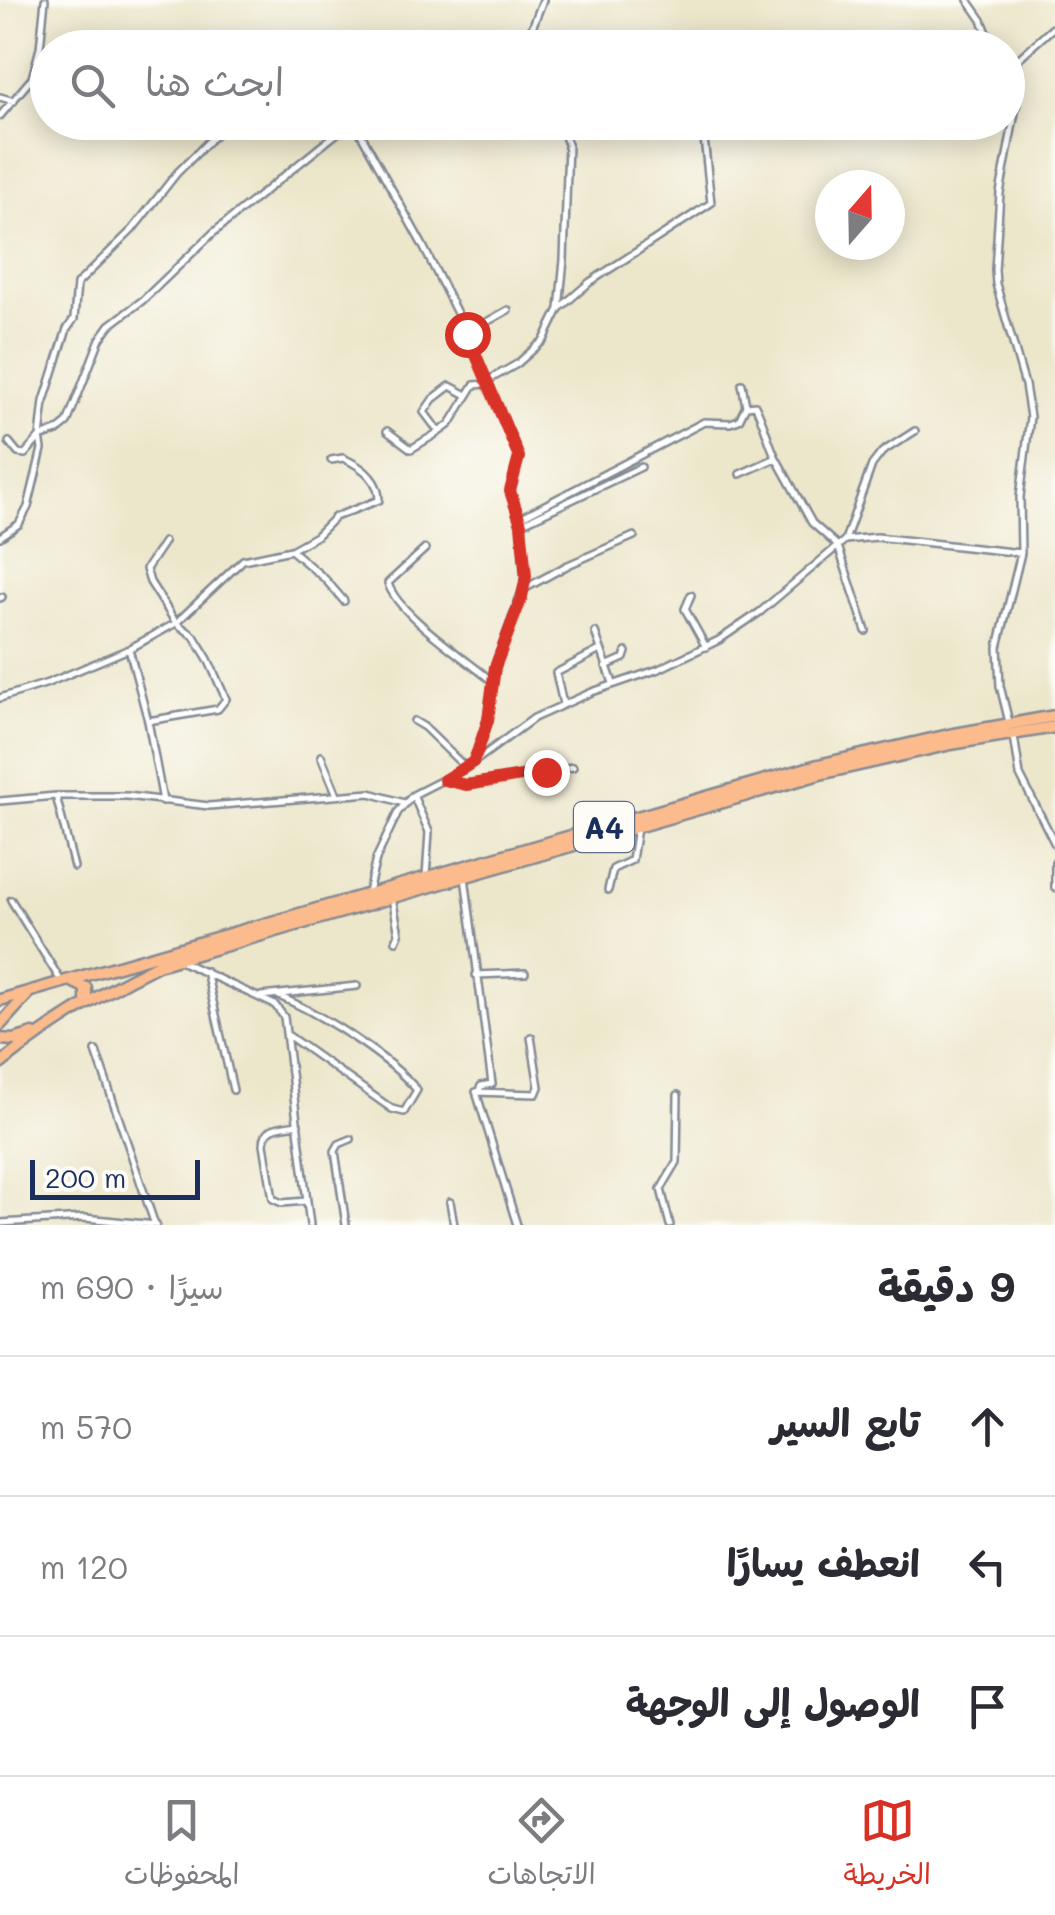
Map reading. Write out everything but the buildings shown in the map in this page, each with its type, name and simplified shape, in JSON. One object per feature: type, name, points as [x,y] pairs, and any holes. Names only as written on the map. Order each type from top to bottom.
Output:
[{"type":"highway","name":"A4","points":[[1,1023],[32,992],[66,980],[818,765],[1050,722]]},
{"type":"highway","name":"A4","points":[[0,1064],[39,1032],[86,1002],[158,965],[852,766],[1012,728]]},
{"type":"highway","points":[[66,980],[86,988],[86,1002]]},
{"type":"highway","points":[[0,1000],[32,992]]},
{"type":"highway","points":[[1,1023],[6,1033],[20,1038]]},
{"type":"highway","points":[[0,1039],[39,1032]]},
{"type":"street","points":[[42,30],[46,0]]},
{"type":"street","points":[[531,30],[543,0]]},
{"type":"street","points":[[968,0],[986,30]]},
{"type":"street","points":[[1025,53],[1055,26]]},
{"type":"street","points":[[0,116],[30,81]]},
{"type":"street","points":[[0,97],[14,101]]},
{"type":"street","points":[[0,537],[19,524],[26,513],[41,460],[44,401],[72,324],[78,281],[132,230],[177,173],[210,140]]},
{"type":"street","points":[[9,442],[24,454],[40,437],[69,420],[88,366],[110,326],[213,233],[329,140]]},
{"type":"street","points":[[366,140],[467,334],[519,457],[510,491],[520,521],[526,569],[524,590],[492,681],[488,720],[473,762]]},
{"type":"street","points":[[387,431],[411,449],[450,424],[474,384],[488,383],[544,340],[559,309],[566,140]]},
{"type":"street","points":[[559,309],[590,282],[711,203],[704,140]]},
{"type":"street","points":[[1010,140],[1000,194],[996,275],[1030,409],[1020,497],[1021,553],[998,647],[1000,686],[1020,775],[1055,844]]},
{"type":"street","points":[[467,334],[508,310]]},
{"type":"street","points":[[520,521],[704,422],[730,424],[739,420],[746,406],[742,384]]},
{"type":"street","points":[[439,432],[424,412],[433,399],[450,386],[467,395]]},
{"type":"street","points":[[746,406],[755,405],[758,409],[760,424],[776,458],[812,523],[838,546],[866,631]]},
{"type":"street","points":[[368,894],[376,859],[404,802],[466,768],[534,718],[706,648],[760,612],[845,540],[872,464],[882,452],[915,430]]},
{"type":"street","points":[[0,698],[48,683],[129,649],[176,623],[243,560],[291,550],[316,536],[335,517],[379,500],[374,479],[343,458],[331,460]]},
{"type":"street","points":[[740,474],[776,458]]},
{"type":"street","points":[[520,521],[641,467]]},
{"type":"street","points":[[524,590],[568,565],[634,536]]},
{"type":"street","points":[[845,540],[877,537],[1021,553]]},
{"type":"street","points":[[148,721],[218,709],[226,703],[226,694],[194,636],[176,623],[150,582],[146,569],[164,542]]},
{"type":"street","points":[[425,548],[388,583],[394,599],[492,681]]},
{"type":"street","points":[[291,550],[344,601]]},
{"type":"street","points":[[691,595],[685,609],[706,648]]},
{"type":"street","points":[[594,632],[613,684]]},
{"type":"street","points":[[129,649],[163,801]]},
{"type":"street","points":[[563,704],[556,674],[600,650]]},
{"type":"street","points":[[606,666],[624,658],[626,652]]},
{"type":"street","points":[[414,721],[466,768]]},
{"type":"street","points":[[321,756],[337,795]]},
{"type":"street","points":[[444,780],[466,785],[574,766]]},
{"type":"street","points":[[0,801],[127,796],[209,806],[370,792],[404,802]]},
{"type":"street","points":[[413,795],[429,832],[426,877]]},
{"type":"street","points":[[56,796],[74,867]]},
{"type":"street","points":[[608,890],[613,869],[632,860],[636,828]]},
{"type":"street","points":[[1055,862],[1055,888]]},
{"type":"street","points":[[464,876],[492,1084],[481,1086],[476,1092]]},
{"type":"street","points":[[392,898],[400,934],[396,941]]},
{"type":"street","points":[[11,900],[66,980]]},
{"type":"street","points":[[175,960],[275,1004],[281,1012],[288,1035],[310,1225]]},
{"type":"street","points":[[206,971],[233,1090]]},
{"type":"street","points":[[476,975],[525,973]]},
{"type":"street","points":[[258,996],[356,986]]},
{"type":"street","points":[[280,996],[334,1026],[415,1087],[408,1110],[392,1108],[288,1035]]},
{"type":"street","points":[[476,1092],[536,1094],[540,1087],[531,1037]]},
{"type":"street","points":[[0,1223],[85,1218],[156,1225],[96,1051]]},
{"type":"street","points":[[476,1092],[517,1225]]},
{"type":"street","points":[[670,1225],[661,1188],[677,1162],[678,1095]]},
{"type":"street","points":[[298,1124],[270,1129],[264,1135],[269,1192],[282,1204],[308,1200]]},
{"type":"street","points":[[346,1225],[335,1151],[350,1139]]},
{"type":"street","points":[[450,1202],[454,1225]]},
{"type":"route","points":[[467,334],[519,457],[510,491],[521,524],[526,576],[495,667],[488,720],[478,750],[473,762],[444,780],[466,785],[546,772]]}]
